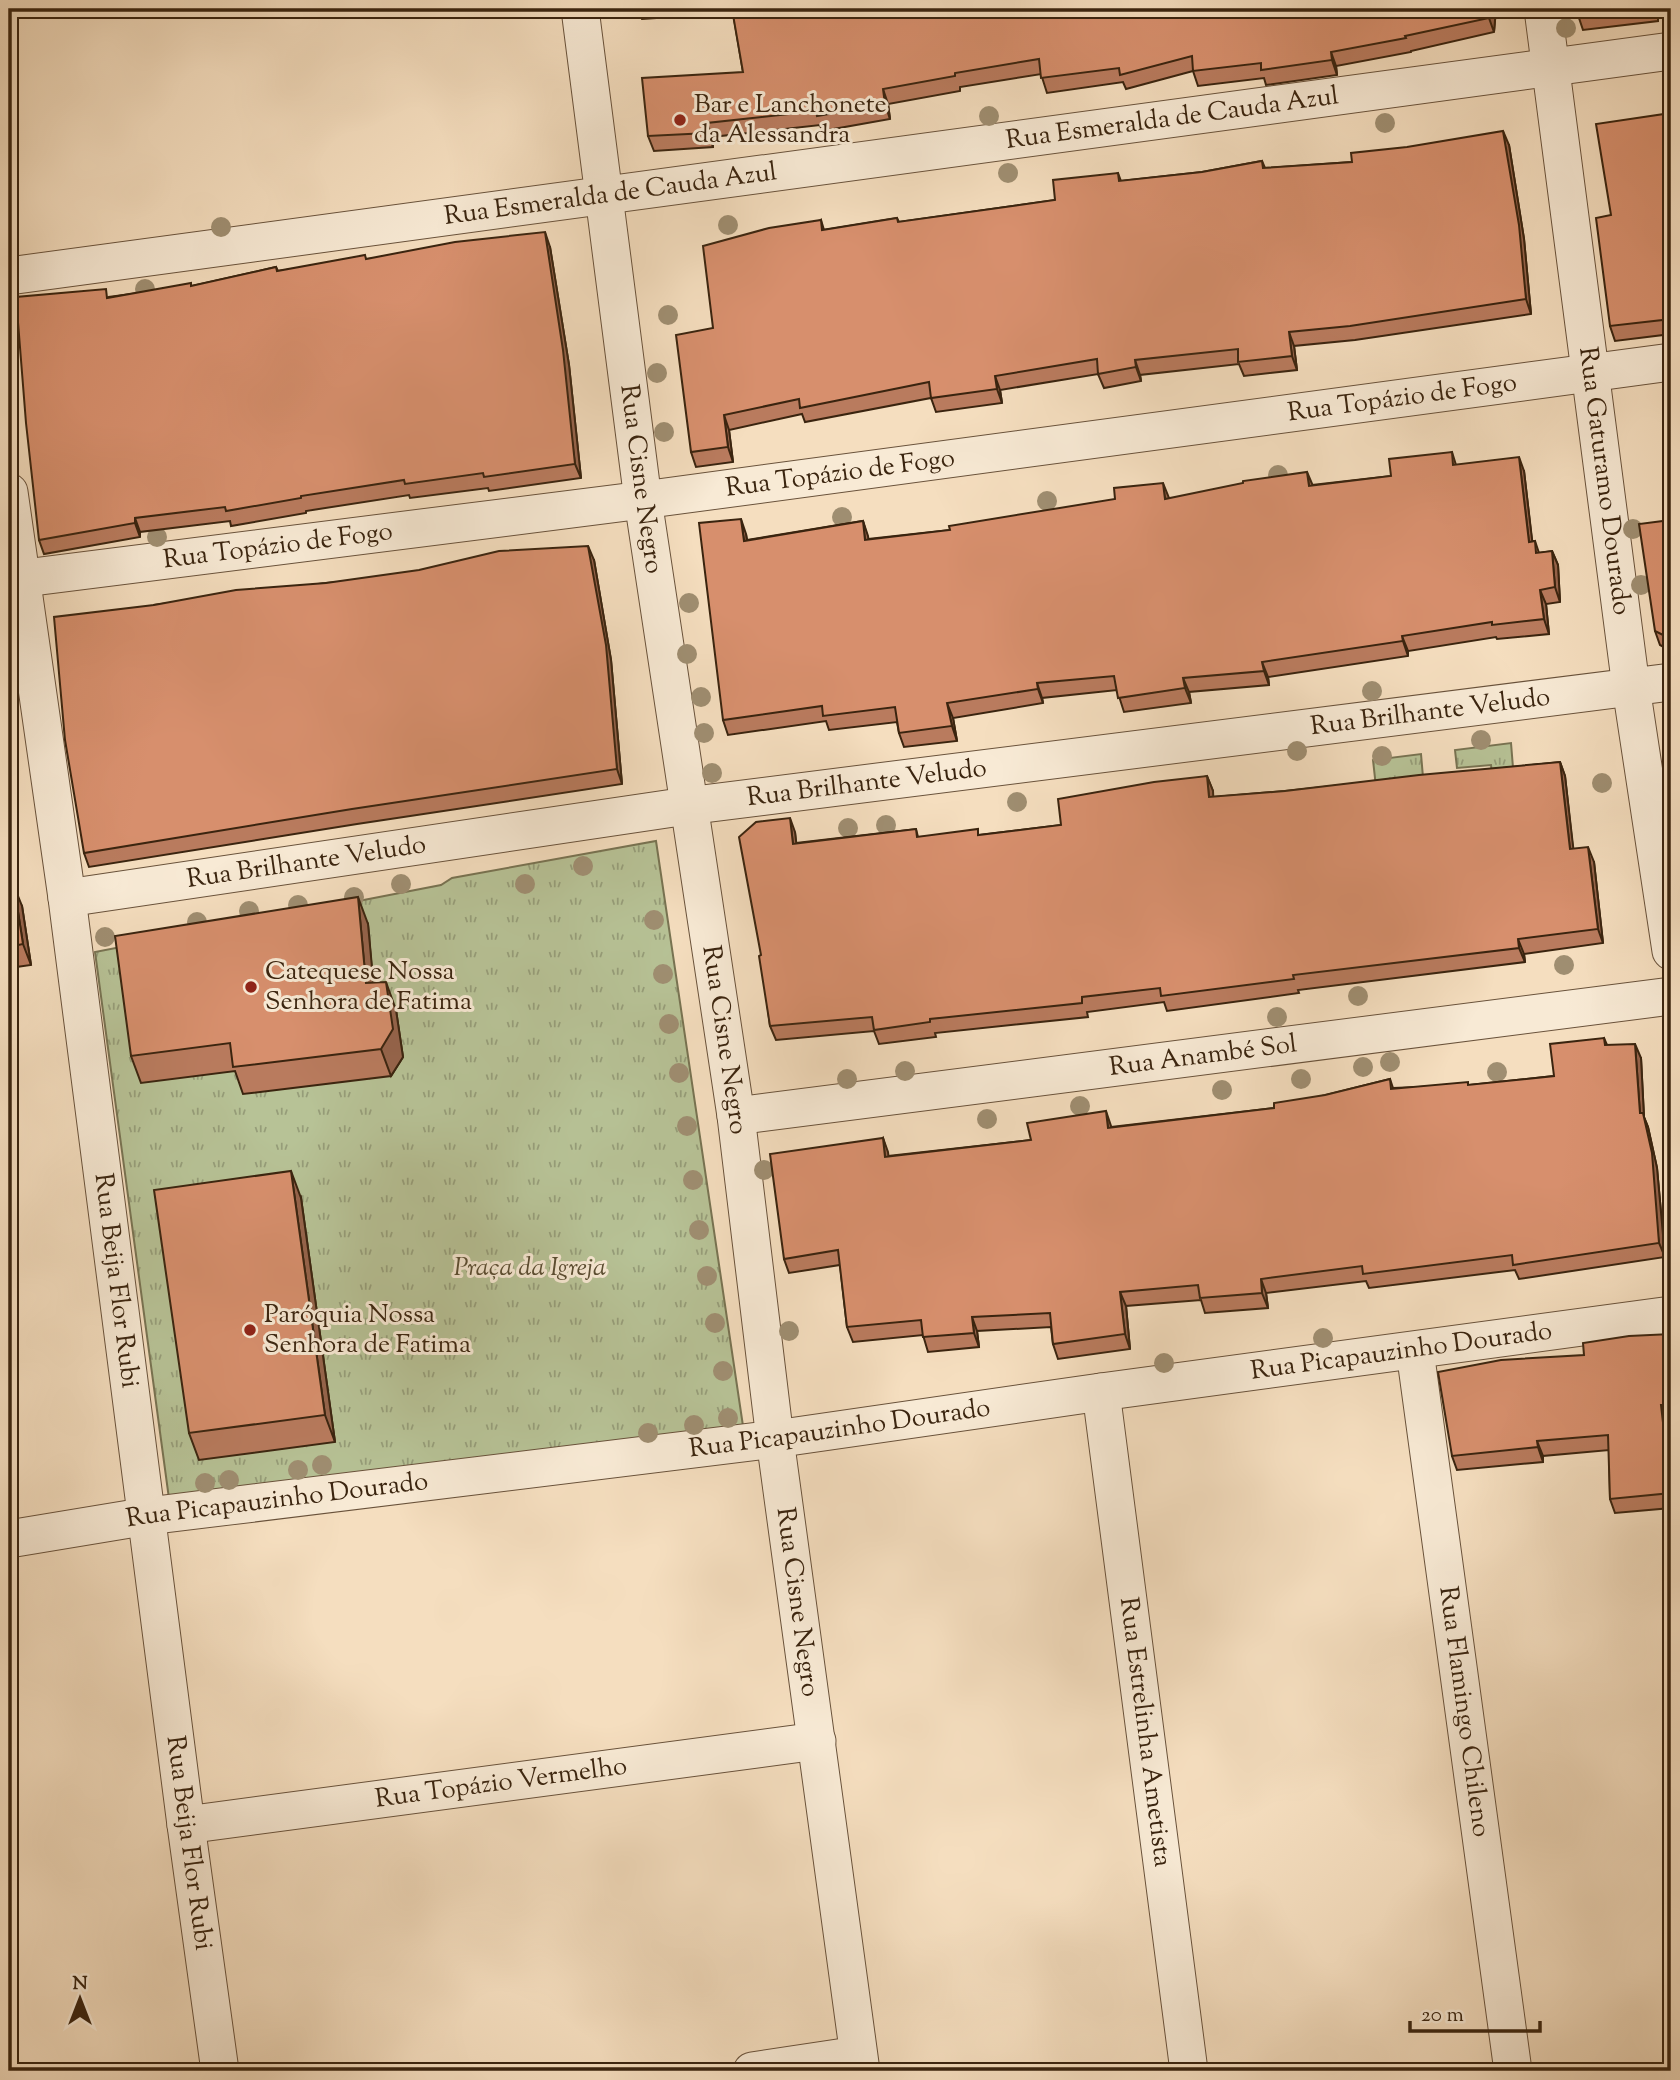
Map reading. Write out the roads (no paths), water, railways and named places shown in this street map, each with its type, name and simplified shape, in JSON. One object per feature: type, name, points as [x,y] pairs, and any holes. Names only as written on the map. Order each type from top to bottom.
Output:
[{"type":"street","name":"Rua Cisne Negro","points":[[580,9],[643,500],[687,806],[736,1116],[775,1439],[859,2063]]},
{"type":"street","name":"Rua Gaturamo Dourado","points":[[1543,9],[1631,687],[1671,951]]},
{"type":"street","name":"Rua Esmeralda de Cauda Azul","points":[[9,276],[1671,51]]},
{"type":"street","name":"Rua Topázio de Fogo","points":[[15,579],[643,500],[1671,362]]},
{"type":"street","name":"Rua Beija Flor Rubi","points":[[9,492],[15,579],[67,898],[220,2071]]},
{"type":"street","name":"Rua Brilhante Veludo","points":[[67,898],[687,806],[1671,682]]},
{"type":"street","name":"Rua Anambé Sol","points":[[736,1116],[1671,996]]},
{"type":"street","name":"Rua Picapauzinho Dourado","points":[[9,1539],[148,1516],[775,1439],[1671,1315]]},
{"type":"street","name":"Rua Flamingo Chileno","points":[[1415,1351],[1513,2071]]},
{"type":"street","name":"Rua Estrelinha Ametista","points":[[1101,1392],[1189,2071]]},
{"type":"street","name":"Rua Topázio Vermelho","points":[[186,1825],[817,1741]]},
{"type":"street","points":[[752,2071],[859,2063]]},
{"type":"place","name":"Bar e Lanchonete da Alessandra","points":[[680,120]]},
{"type":"place","name":"Catequese Nossa Senhora de Fatima","points":[[251,987]]},
{"type":"place","name":"Paróquia Nossa Senhora de Fatima","points":[[250,1330]]},
{"type":"park label","name":"Praça da Igreja","points":[[530,1268]]}]
